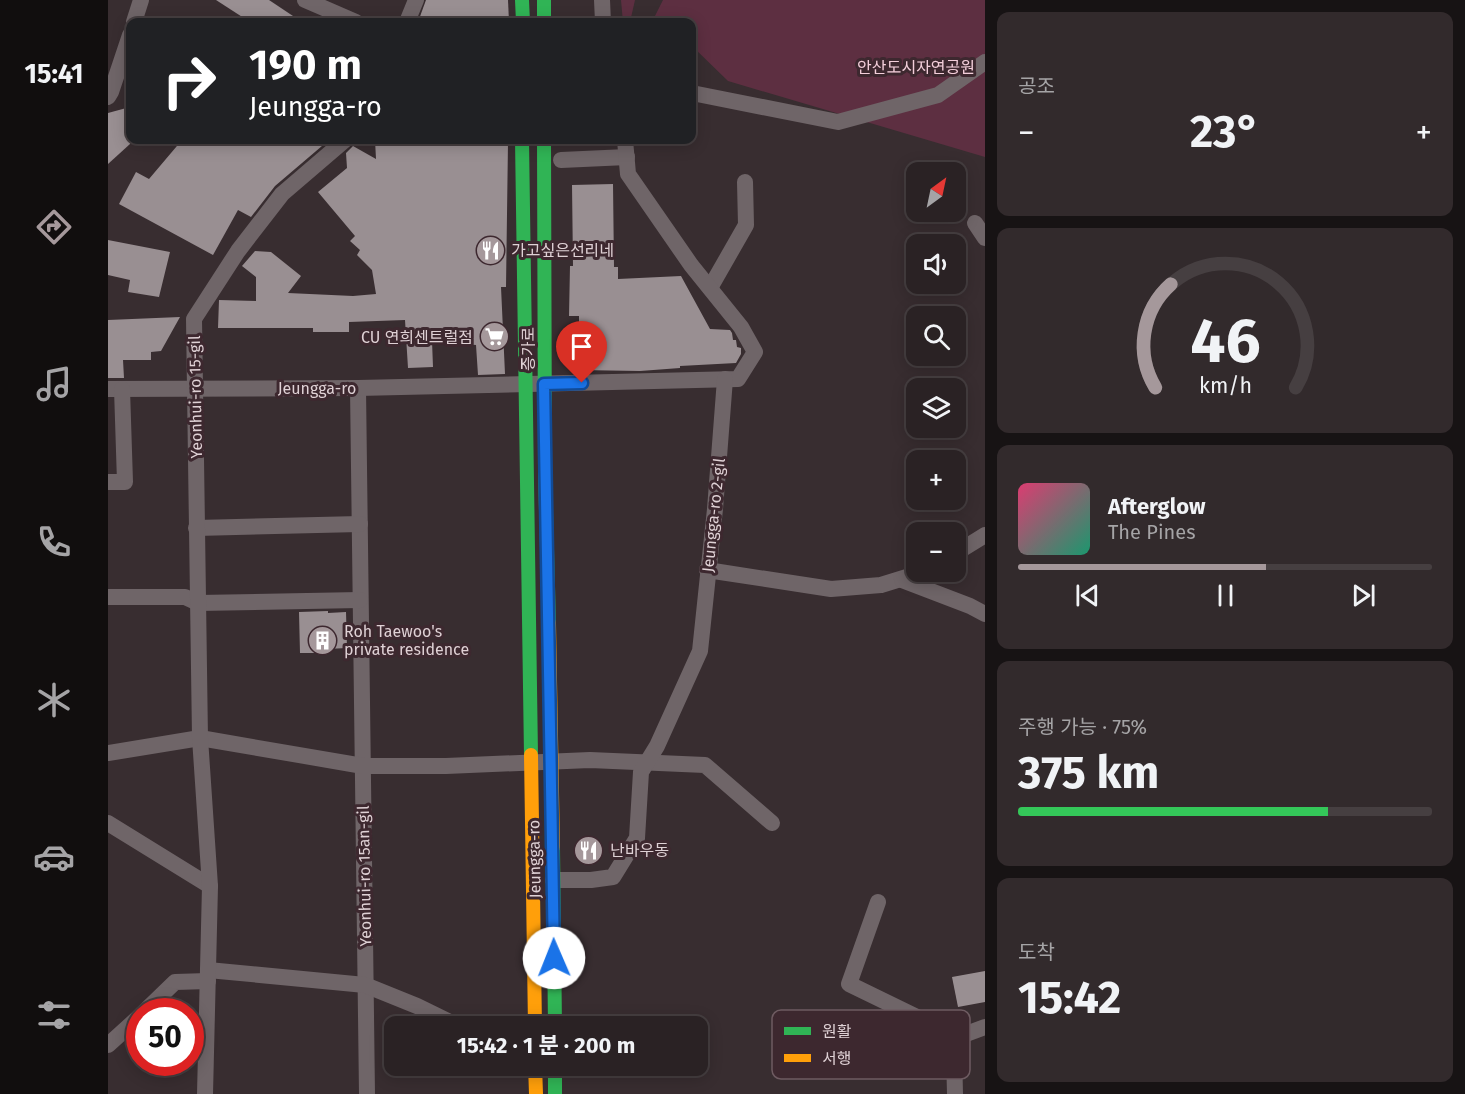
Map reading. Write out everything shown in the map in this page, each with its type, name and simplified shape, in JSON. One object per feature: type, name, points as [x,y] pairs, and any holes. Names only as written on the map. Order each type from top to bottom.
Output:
[{"type":"main road","points":[[522,0],[523,18]]},
{"type":"main road","points":[[544,0],[544,18]]},
{"type":"main road","name":"Jeungga-ro","points":[[522,144],[535,1016]]},
{"type":"main road","name":"증가로","points":[[544,144],[545,474],[555,1016]]},
{"type":"main road","points":[[535,1076],[536,1094]]},
{"type":"main road","points":[[555,1076],[555,1094]]},
{"type":"street","points":[[135,18],[141,0]]},
{"type":"street","points":[[305,0],[347,18]]},
{"type":"street","points":[[409,18],[416,0]]},
{"type":"street","points":[[602,0],[603,18]]},
{"type":"street","points":[[108,97],[126,48]]},
{"type":"street","points":[[696,94],[838,122],[938,95],[985,62]]},
{"type":"street","name":"Yeonhui-ro 15-gil","points":[[205,1094],[210,886],[200,738],[194,319],[238,251],[282,194],[340,144]]},
{"type":"street","points":[[625,144],[628,174],[691,265],[741,327],[755,352],[738,378],[725,379]]},
{"type":"street","points":[[561,160],[627,157]]},
{"type":"street","points":[[710,288],[746,225],[745,182]]},
{"type":"street","points":[[975,222],[985,238]]},
{"type":"street","name":"Jeungga-ro","points":[[115,389],[358,388],[725,379]]},
{"type":"street","name":"Jeungga-ro 2-gil","points":[[646,762],[657,746],[700,651],[715,509],[725,379]]},
{"type":"street","name":"Yeonhui-ro 15an-gil","points":[[358,388],[367,1094]]},
{"type":"street","points":[[108,482],[125,482],[115,389]]},
{"type":"street","points":[[196,528],[360,524]]},
{"type":"street","points":[[966,547],[985,535]]},
{"type":"street","points":[[707,570],[831,589],[881,585],[906,578]]},
{"type":"street","points":[[902,580],[985,614]]},
{"type":"street","points":[[108,597],[185,597],[198,603],[360,600]]},
{"type":"street","points":[[108,753],[200,738],[363,766],[532,764],[590,760],[705,765],[772,823]]},
{"type":"street","name":"Jeungga-ro","points":[[553,880],[613,878],[636,838],[641,772],[646,762]]},
{"type":"street","points":[[108,823],[210,886]]},
{"type":"street","points":[[878,902],[849,984],[902,1010]]},
{"type":"street","points":[[158,998],[175,982],[208,976],[365,985],[438,1016]]},
{"type":"street","points":[[970,1033],[985,1027]]},
{"type":"street","points":[[108,1045],[126,1029]]},
{"type":"street","points":[[955,1079],[955,1094]]},
{"type":"green space","points":[[621,0],[635,0],[631,18],[623,18]]},
{"type":"green space","name":"안산도시자연공원","points":[[663,0],[985,0],[985,157],[728,81],[696,50],[696,18],[654,18]]},
{"type":"building","points":[[216,0],[269,0],[296,18],[244,18]]},
{"type":"building","points":[[426,0],[508,0],[509,18],[419,18]]},
{"type":"building","points":[[126,108],[126,144],[130,144],[108,164],[108,113]]},
{"type":"building","points":[[179,144],[324,144],[275,186],[251,217],[238,210],[213,255],[119,204],[136,172],[149,179]]},
{"type":"building","points":[[375,144],[508,144],[506,287],[501,287],[505,374],[478,375],[476,345],[432,341],[433,367],[408,368],[405,320],[349,322],[349,332],[313,332],[313,328],[218,328],[219,300],[256,301],[256,277],[242,266],[255,251],[271,252],[301,276],[288,293],[353,296],[376,294],[372,270],[357,255],[360,250],[350,241],[355,236],[318,192],[347,168],[346,153],[353,146],[376,159]]},
{"type":"building","points":[[613,184],[614,267],[618,267],[618,279],[681,276],[710,329],[730,330],[732,333],[737,347],[741,348],[741,354],[736,363],[640,371],[579,370],[579,316],[569,316],[570,266],[573,266],[572,185]]},
{"type":"building","points":[[108,240],[170,252],[159,297],[128,292],[130,280],[108,275]]},
{"type":"building","points":[[180,317],[161,351],[151,352],[151,360],[123,360],[124,378],[108,378],[108,320]]},
{"type":"building","name":"Roh Taewoo's private residence","points":[[328,611],[328,613],[346,612],[347,648],[327,649],[328,653],[300,653],[299,612]]},
{"type":"building","points":[[985,971],[985,1002],[958,1007],[952,977]]},
{"type":"traffic: fast","points":[[522,0],[523,18]]},
{"type":"traffic: fast","points":[[544,0],[544,18]]},
{"type":"traffic: fast","points":[[522,144],[531,755]]},
{"type":"traffic: fast","points":[[544,144],[545,474],[549,623]]},
{"type":"traffic: fast","points":[[553,847],[555,1016]]},
{"type":"traffic: fast","points":[[555,1076],[555,1094]]},
{"type":"traffic: slow","points":[[549,623],[553,847]]},
{"type":"traffic: slow","points":[[531,755],[535,1016]]},
{"type":"traffic: slow","points":[[535,1076],[536,1094]]},
{"type":"place","name":"가고싶은선리네","points":[[490,250]]},
{"type":"place","name":"CU 연희센트럴점","points":[[494,337]]},
{"type":"place","name":"Roh Taewoo's private residence","points":[[323,640]]},
{"type":"place","name":"난바우동","points":[[589,850]]},
{"type":"route","points":[[554,958],[544,384],[582,383]]}]
